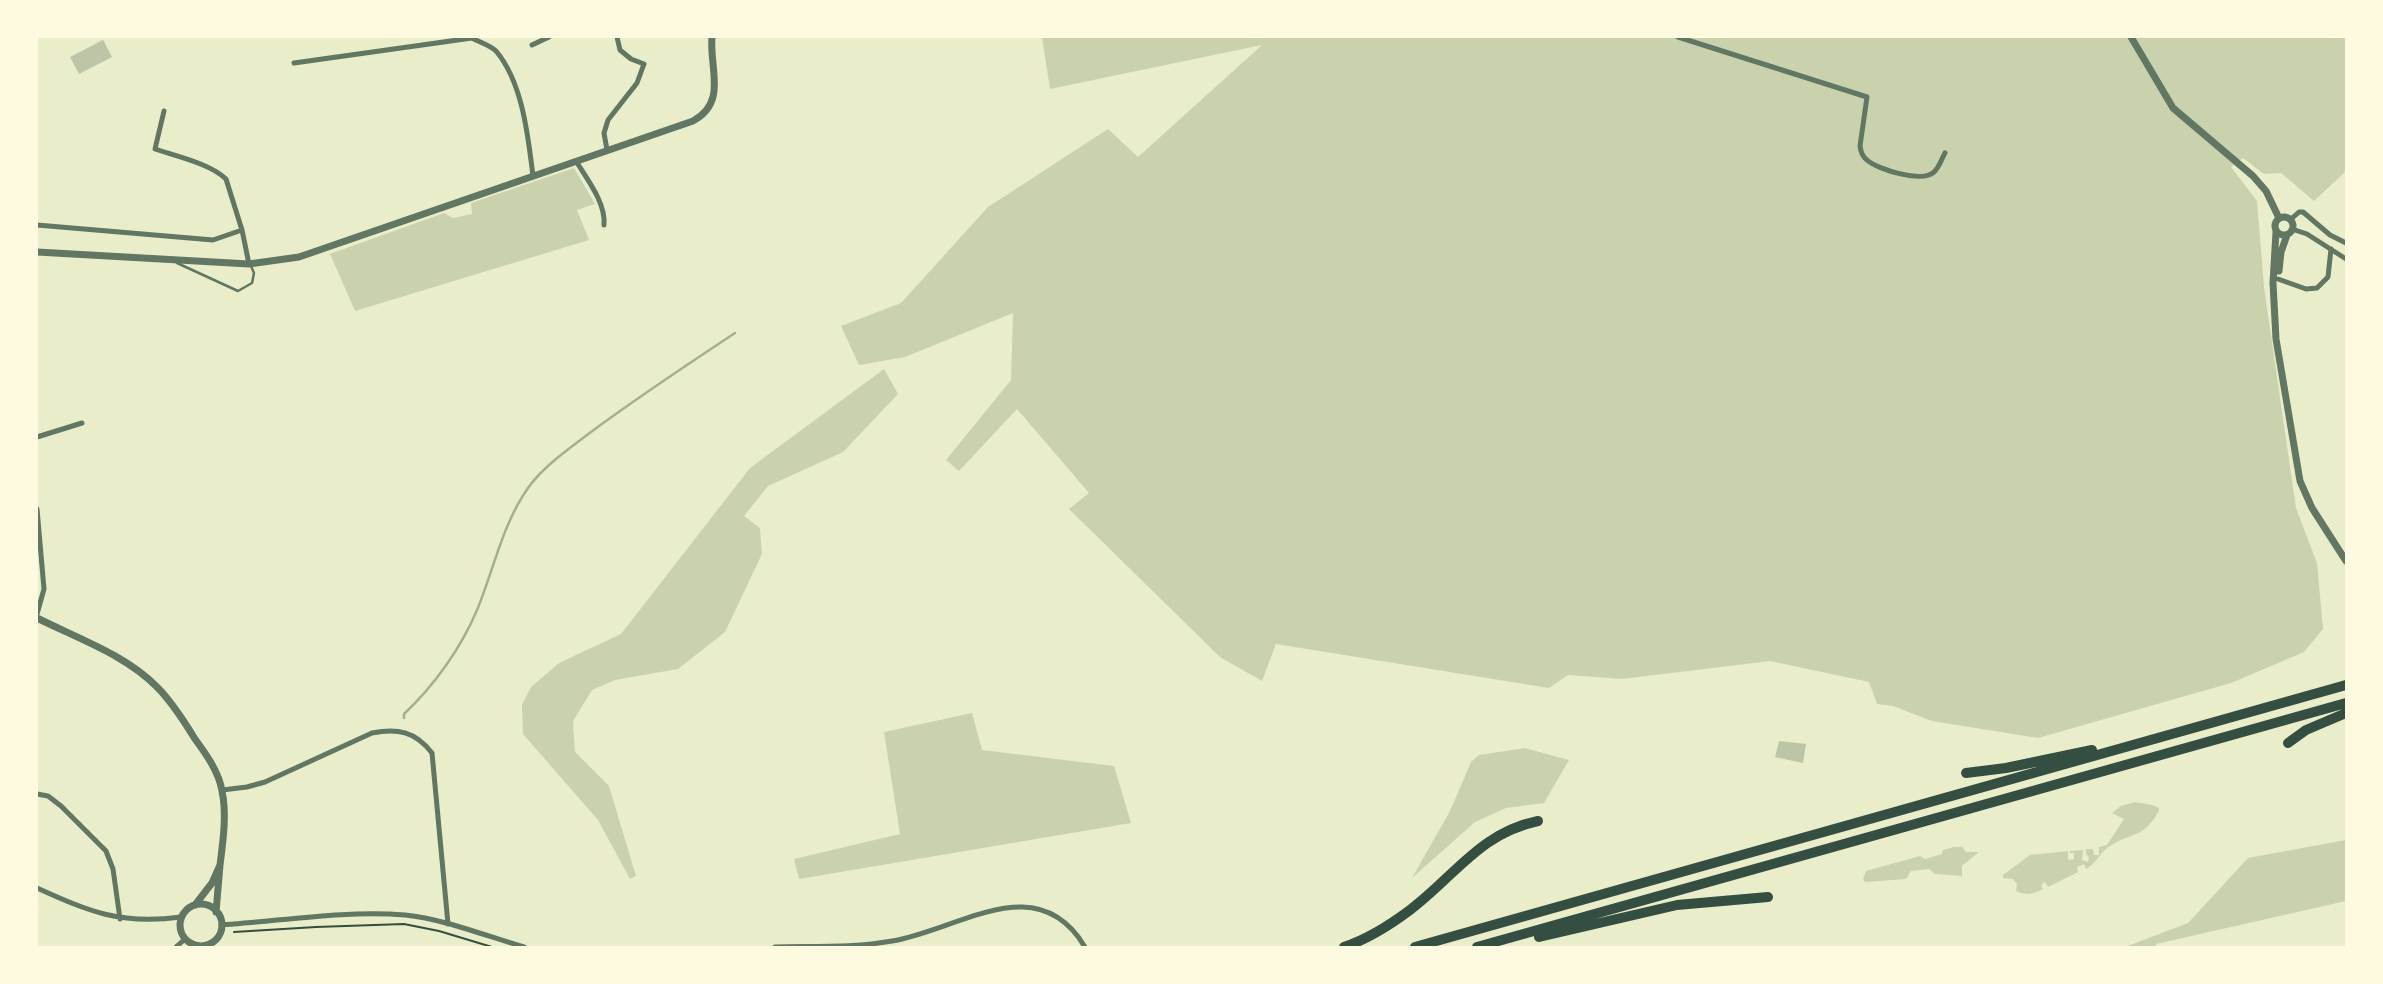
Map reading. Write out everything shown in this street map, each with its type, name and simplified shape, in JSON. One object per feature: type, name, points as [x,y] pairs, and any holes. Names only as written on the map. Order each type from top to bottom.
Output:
[{"type":"highway","points":[[1415,947],[2346,685]]},
{"type":"highway","points":[[1477,947],[2346,703]]},
{"type":"highway","points":[[2288,743],[2306,730],[2346,713]]},
{"type":"highway","points":[[1966,773],[2019,765],[2200,726]]},
{"type":"highway","points":[[1344,947],[1374,934],[1411,909],[1497,835],[1519,825],[1538,821]]},
{"type":"highway","points":[[1495,947],[1677,905],[1768,897]]},
{"type":"street","points":[[532,45],[549,37]]},
{"type":"street","points":[[607,150],[604,133],[608,120],[637,83],[644,64],[620,50],[617,37]]},
{"type":"street","points":[[37,252],[249,264],[299,257],[692,121],[706,112],[714,97],[712,37]]},
{"type":"street","points":[[1678,37],[1867,97],[1861,153],[1867,161],[1880,168],[1925,177],[1934,172],[1945,153]]},
{"type":"street","points":[[2131,37],[2173,108],[2253,176],[2266,191],[2279,218]]},
{"type":"street","points":[[295,63],[472,38],[494,49],[512,75],[528,132],[533,176]]},
{"type":"street","points":[[164,111],[155,149],[223,176],[231,189],[249,264]]},
{"type":"street","points":[[576,161],[603,211],[604,225]]},
{"type":"street","points":[[2290,219],[2303,212],[2330,235],[2346,243]]},
{"type":"street","points":[[2290,219],[2279,218],[2274,225],[2276,338],[2300,481],[2312,508],[2346,561]]},
{"type":"street","points":[[2275,288],[2281,252],[2290,232],[2290,219]]},
{"type":"street","points":[[37,225],[213,240],[242,230]]},
{"type":"street","points":[[2276,232],[2282,236],[2290,232],[2307,234],[2346,259]]},
{"type":"street","points":[[2278,279],[2306,289],[2317,288],[2328,277],[2331,249]]},
{"type":"street","points":[[37,437],[82,423]]},
{"type":"street","points":[[37,509],[44,589],[37,616],[115,657],[140,672],[157,687],[212,765],[222,790],[224,817],[216,912],[221,925],[218,937],[212,944],[199,946],[189,943],[176,947]]},
{"type":"street","points":[[222,790],[247,788],[265,782],[372,733],[390,729],[401,730],[414,736],[432,753],[434,764],[448,924]]},
{"type":"street","points":[[37,794],[48,796],[61,806],[106,851],[113,869],[120,919]]},
{"type":"street","points":[[189,943],[180,929],[181,918],[212,883],[220,865]]},
{"type":"street","points":[[37,888],[86,910],[120,919],[181,918]]},
{"type":"street","points":[[194,905],[207,905],[216,912]]},
{"type":"street","points":[[775,947],[861,945],[895,941],[1004,908],[1032,906],[1058,917],[1069,926],[1084,947]]},
{"type":"street","points":[[221,925],[377,914],[404,915],[448,924],[524,947]]},
{"type":"lane","points":[[171,260],[239,291],[248,287],[254,278],[249,264]]},
{"type":"path","points":[[221,925],[236,933],[404,924],[492,947]]},
{"type":"green space","points":[[1042,37],[2346,37],[2344,173],[2314,201],[2281,173],[2264,174],[2243,158],[2231,167],[2257,201],[2264,287],[2296,508],[2317,563],[2323,629],[2304,652],[2231,683],[2038,738],[1932,721],[1893,706],[1877,704],[1869,682],[1770,661],[1622,679],[1568,675],[1549,688],[1276,644],[1262,681],[1220,657],[1069,509],[1089,493],[1017,409],[959,471],[946,460],[1011,380],[1013,313],[905,357],[859,365],[841,326],[901,303],[988,207],[1108,129],[1138,157],[1262,45],[1050,89]]},
{"type":"green space","points":[[574,168],[595,204],[577,210],[589,240],[355,311],[330,254],[444,213],[453,218],[472,214],[471,203]]},
{"type":"green space","points":[[884,369],[898,394],[843,452],[768,486],[744,516],[760,528],[762,554],[725,632],[678,669],[615,680],[592,690],[573,721],[575,752],[609,786],[636,876],[630,879],[598,820],[523,734],[522,705],[531,687],[559,663],[621,634],[750,468]]},
{"type":"green space","points":[[972,713],[982,750],[1114,766],[1131,823],[799,879],[794,859],[900,834],[884,732]]},
{"type":"green space","points":[[1525,748],[1569,760],[1544,803],[1506,808],[1475,822],[1412,878],[1450,811],[1471,762],[1479,755]]},
{"type":"green space","points":[[2135,802],[2152,805],[2159,808],[2159,811],[2143,830],[2110,846],[2086,869],[2084,864],[2077,867],[2078,872],[2048,887],[2045,882],[2041,885],[2043,889],[2030,894],[2016,891],[2017,884],[2013,879],[2003,878],[2003,875],[2030,855],[2068,851],[2068,860],[2074,859],[2074,853],[2070,851],[2083,850],[2082,860],[2088,862],[2086,849],[2093,849],[2094,855],[2099,855],[2099,847],[2107,845],[2124,819],[2112,813],[2121,806]]},
{"type":"green space","points":[[2346,840],[2346,901],[2156,944],[2156,947],[2125,947],[2188,923],[2248,858]]},
{"type":"green space","points":[[1954,847],[1962,847],[1966,852],[1979,852],[1962,866],[1962,878],[1935,874],[1929,869],[1911,871],[1906,879],[1865,882],[1863,879],[1866,871],[1920,856],[1925,859]]},
{"type":"building","points":[[103,40],[112,57],[79,74],[70,57]]},
{"type":"building","points":[[1779,741],[1806,744],[1803,763],[1775,757]]},
{"type":"waterway","points":[[404,718],[404,714],[446,666],[463,638],[477,610],[511,517],[534,480],[555,460],[605,422],[735,333]]}]
